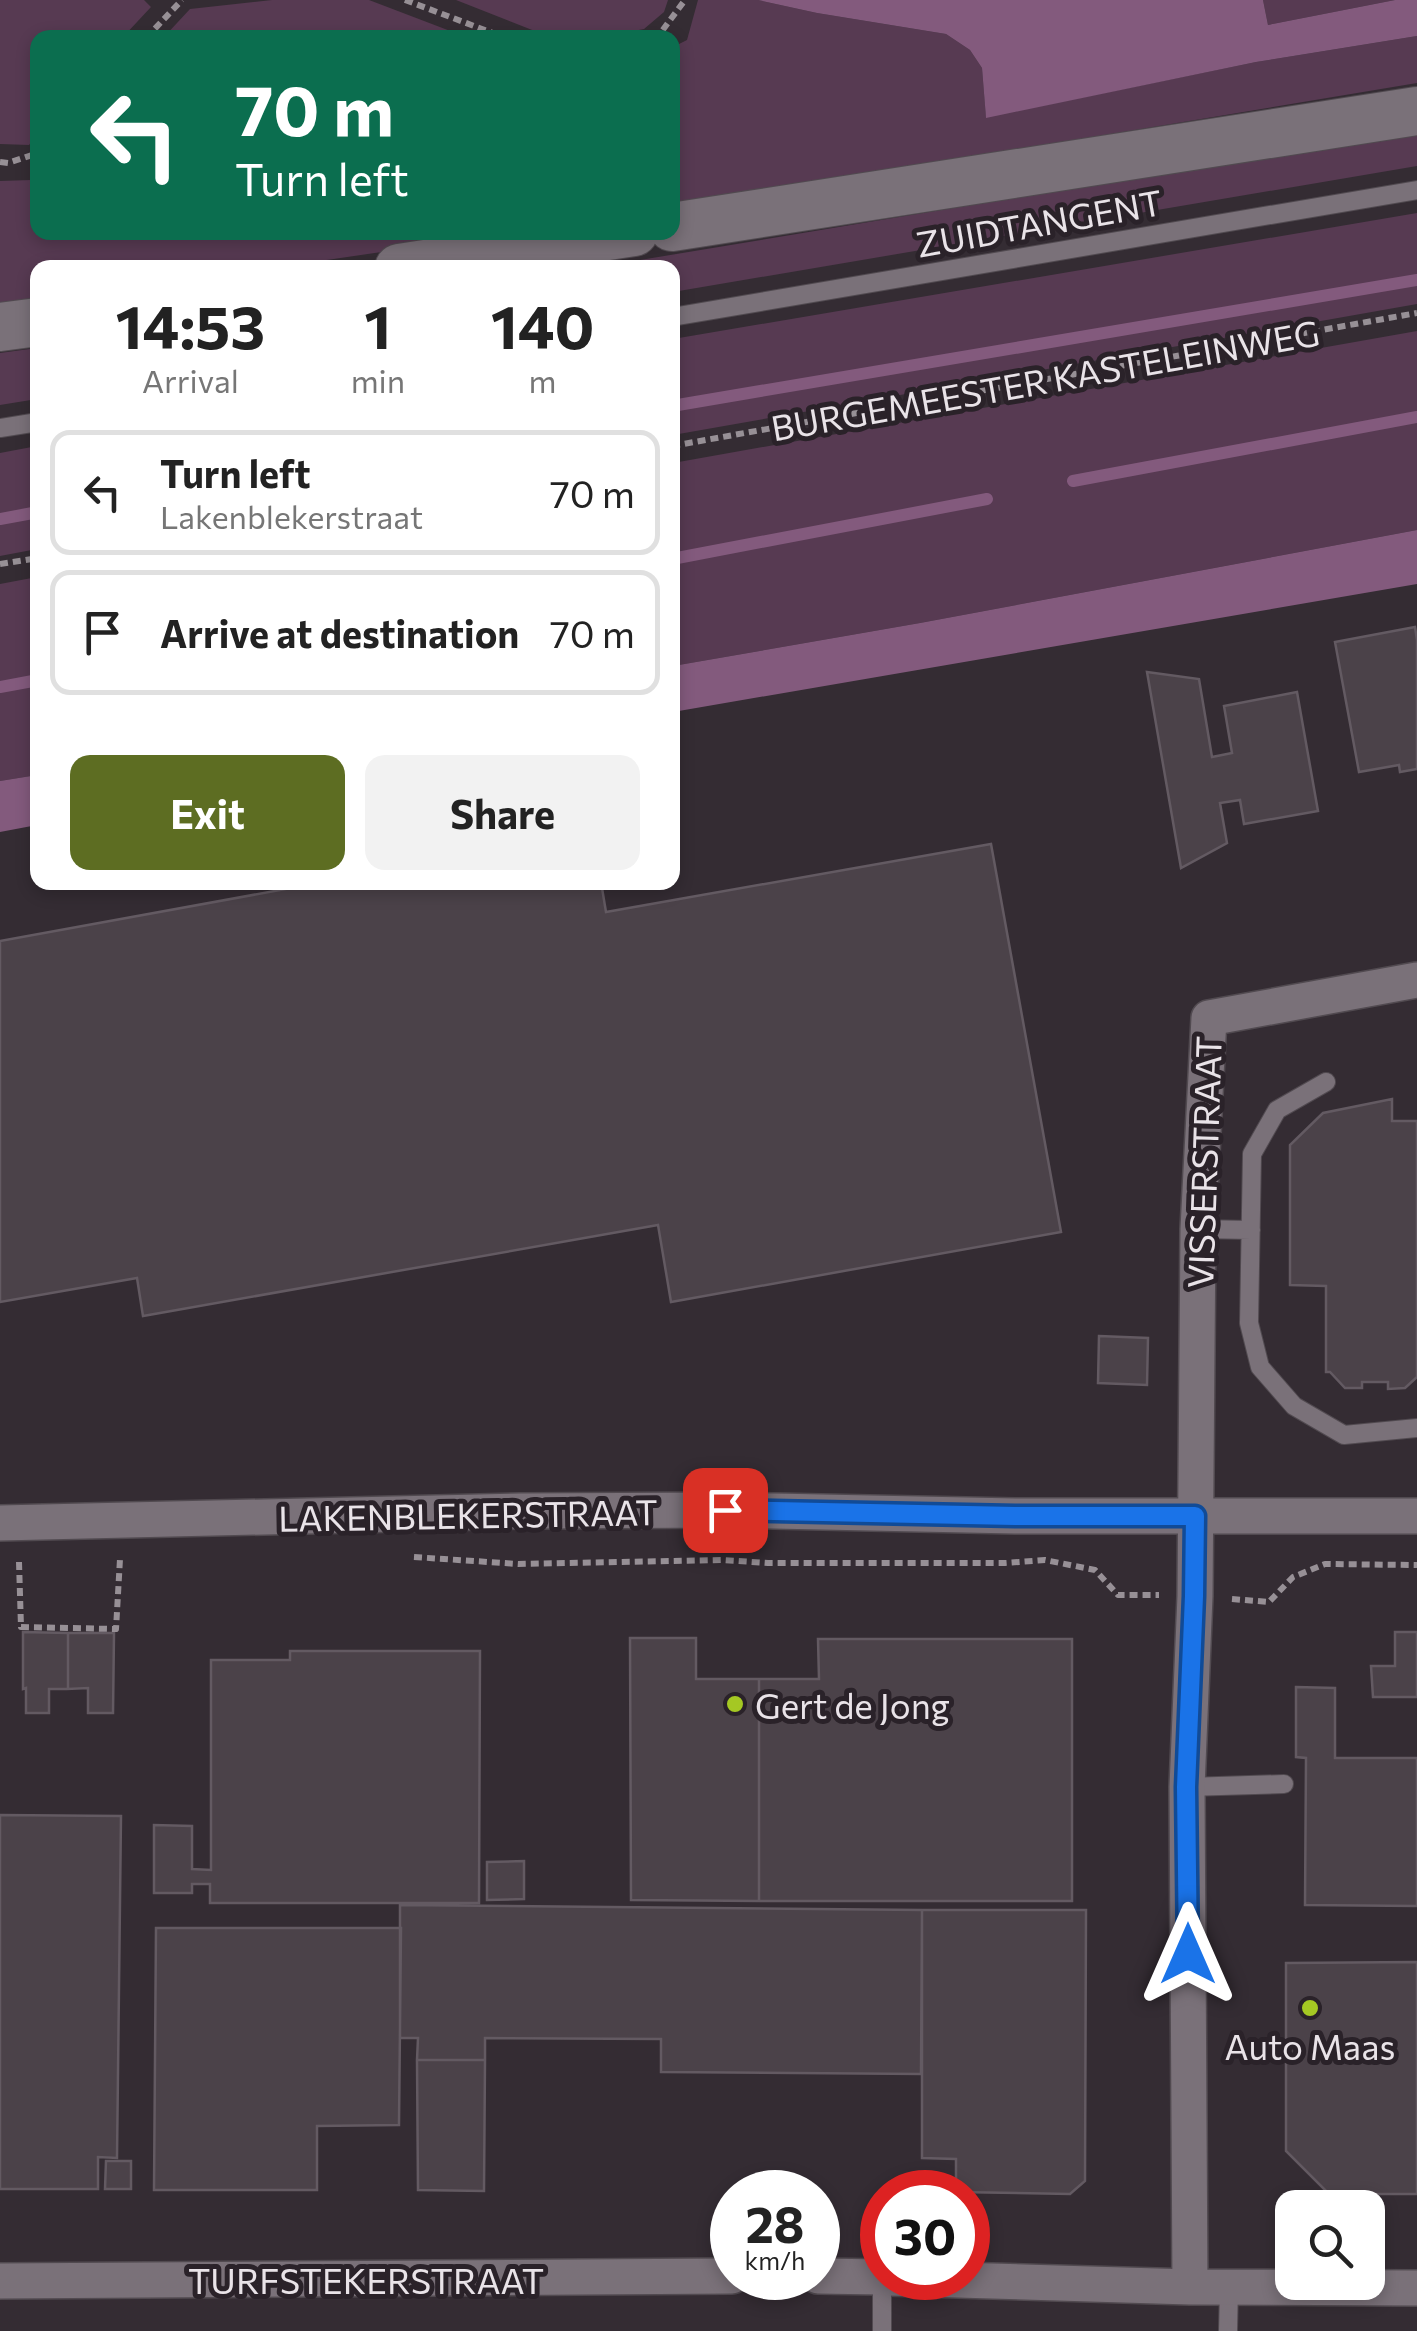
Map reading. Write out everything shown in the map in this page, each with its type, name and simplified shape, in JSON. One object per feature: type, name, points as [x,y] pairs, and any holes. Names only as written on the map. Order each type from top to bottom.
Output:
[{"type":"main road","points":[[680,226],[1417,110]]},
{"type":"main road","points":[[451,260],[582,240]]},
{"type":"main road","points":[[0,327],[30,323]]},
{"type":"street","name":"VISSERSTRAAT","points":[[1190,2288],[1186,1787],[1194,1596],[1198,1229],[1209,1018],[1417,980]]},
{"type":"street","name":"LAKENBLEKERSTRAAT","points":[[0,1524],[520,1511],[1417,1516]]},
{"type":"street","name":"TURFSTEKERSTRAAT","points":[[0,2281],[710,2276]]},
{"type":"street","points":[[990,2281],[1190,2288],[1417,2288]]},
{"type":"lane","name":"ZUIDTANGENT","points":[[680,316],[1417,190]]},
{"type":"lane","points":[[0,428],[30,423]]},
{"type":"lane","points":[[1326,1082],[1277,1110],[1252,1154],[1248,1323],[1260,1367],[1294,1406],[1344,1435],[1417,1428]]},
{"type":"lane","points":[[1198,1229],[1251,1230]]},
{"type":"lane","points":[[1186,1787],[1284,1784]]},
{"type":"lane","points":[[1228,2287],[1228,2331]]},
{"type":"lane","points":[[882,2331],[883,2300]]},
{"type":"path","points":[[154,30],[182,0]]},
{"type":"path","points":[[406,0],[485,30]]},
{"type":"path","points":[[663,30],[684,2]]},
{"type":"path","points":[[0,162],[30,156]]},
{"type":"path","name":"BURGEMEESTER KASTELEINWEG","points":[[680,445],[1417,313]]},
{"type":"path","points":[[0,564],[30,559]]},
{"type":"path","points":[[398,1557],[518,1564],[1045,1560],[1094,1570],[1118,1595],[1270,1602],[1293,1576],[1325,1564],[1417,1565]]},
{"type":"path","points":[[37,1561],[19,1562],[20,1627],[116,1629],[120,1559]]},
{"type":"path","points":[[104,1560],[138,1559]]},
{"type":"shaded area","points":[[0,0],[144,0],[151,7],[130,30],[30,30],[30,144],[0,144]]},
{"type":"shaded area","points":[[272,0],[369,0],[448,30],[170,30],[190,9]]},
{"type":"shaded area","points":[[456,0],[668,0],[664,12],[644,29],[532,30]]},
{"type":"shaded area","points":[[698,0],[758,0],[946,34],[970,50],[982,68],[986,117],[1256,62],[1417,36],[1417,83],[680,206],[680,44],[687,40]]},
{"type":"shaded area","points":[[758,0],[1263,0],[1268,25],[1395,0],[1417,0],[1417,36],[1256,62],[986,118],[982,68],[970,50],[946,34]]},
{"type":"shaded area","points":[[1263,0],[1395,0],[1268,25]]},
{"type":"shaded area","points":[[1417,131],[1417,166],[680,291],[680,260],[640,260]]},
{"type":"shaded area","points":[[30,180],[30,240],[463,240],[327,260],[30,260],[30,301],[0,305],[0,181]]},
{"type":"shaded area","points":[[1417,213],[1417,304],[680,434],[680,338]]},
{"type":"shaded area","points":[[1417,331],[1417,530],[680,665],[680,462]]},
{"type":"shaded area","points":[[30,349],[30,400],[0,405],[0,353]]},
{"type":"shaded area","points":[[30,447],[30,550],[0,556],[0,453]]},
{"type":"shaded area","points":[[1417,530],[1417,584],[680,711],[680,665]]},
{"type":"shaded area","points":[[30,578],[30,776],[0,781],[0,584]]},
{"type":"shaded area","points":[[30,776],[30,826],[0,832],[0,781]]},
{"type":"building","points":[[1415,627],[1417,769],[1400,772],[1399,765],[1359,772],[1335,642]]},
{"type":"building","points":[[1147,672],[1199,679],[1212,757],[1232,753],[1224,706],[1297,692],[1318,811],[1244,824],[1240,800],[1220,803],[1227,843],[1181,868]]},
{"type":"building","points":[[991,844],[1061,1232],[671,1302],[658,1225],[143,1316],[137,1278],[0,1302],[0,941],[280,890],[602,890],[606,912]]},
{"type":"building","points":[[1392,1099],[1392,1121],[1417,1121],[1417,1377],[1405,1388],[1388,1389],[1388,1382],[1362,1382],[1362,1388],[1345,1388],[1326,1372],[1326,1286],[1290,1285],[1290,1145],[1323,1113]]},
{"type":"building","points":[[1099,1336],[1148,1338],[1147,1385],[1098,1383]]},
{"type":"building","points":[[23,1632],[68,1633],[68,1689],[49,1689],[49,1713],[26,1713]]},
{"type":"building","points":[[1395,1632],[1417,1632],[1417,1697],[1373,1697],[1371,1666],[1395,1666]]},
{"type":"building","points":[[68,1633],[114,1633],[113,1713],[88,1713],[88,1688],[68,1689]]},
{"type":"building","points":[[630,1638],[696,1638],[696,1679],[759,1679],[759,1901],[631,1900]]},
{"type":"building","points":[[818,1639],[1072,1639],[1072,1901],[759,1901],[759,1679],[819,1679]]},
{"type":"building","points":[[290,1651],[480,1651],[479,1903],[210,1903],[210,1884],[192,1884],[192,1893],[154,1893],[154,1825],[192,1826],[192,1869],[211,1870],[211,1660],[290,1660]]},
{"type":"building","points":[[1296,1687],[1335,1688],[1335,1758],[1417,1758],[1417,1906],[1305,1905],[1306,1758],[1296,1757]]},
{"type":"building","points":[[0,1815],[121,1816],[117,2158],[98,2157],[98,2189],[0,2189]]},
{"type":"building","points":[[524,1861],[524,1899],[487,1900],[487,1862]]},
{"type":"building","points":[[400,1905],[922,1910],[921,2074],[661,2072],[661,2039],[485,2038],[485,2060],[417,2060],[418,2038],[400,2038]]},
{"type":"building","points":[[922,1910],[1086,1910],[1085,2181],[1070,2194],[990,2193],[990,2170],[956,2170],[956,2159],[922,2158]]},
{"type":"building","points":[[156,1928],[401,1928],[399,2125],[317,2126],[317,2190],[154,2190]]},
{"type":"building","points":[[1417,1962],[1417,2194],[1325,2190],[1286,2151],[1286,1963]]},
{"type":"building","points":[[417,2060],[485,2060],[484,2191],[418,2190]]},
{"type":"building","points":[[106,2161],[131,2161],[131,2189],[105,2189]]},
{"type":"waterway","points":[[680,405],[1417,280]]},
{"type":"waterway","points":[[1073,481],[1417,417]]},
{"type":"waterway","points":[[680,557],[987,499]]},
{"type":"waterway","points":[[0,519],[30,513]]},
{"type":"waterway","points":[[0,687],[30,681]]},
{"type":"place","name":"Gert de Jong","points":[[735,1704]]},
{"type":"place","name":"Auto Maas","points":[[1310,2008]]},
{"type":"route","points":[[725,1510],[1195,1516],[1186,1787],[1188,1954]]}]
